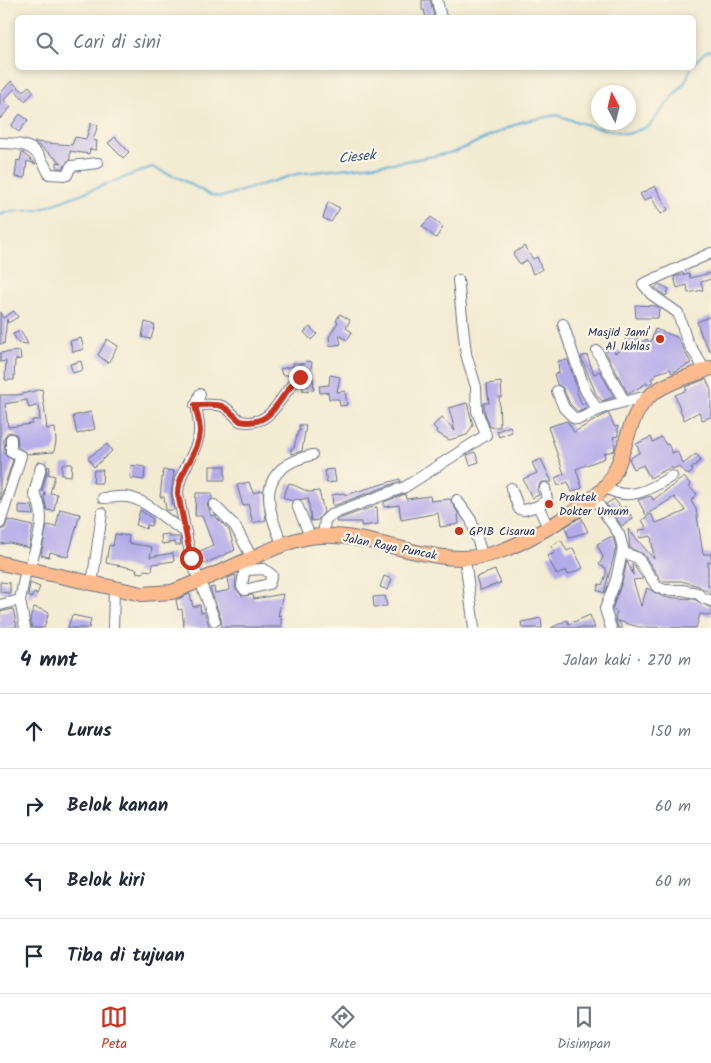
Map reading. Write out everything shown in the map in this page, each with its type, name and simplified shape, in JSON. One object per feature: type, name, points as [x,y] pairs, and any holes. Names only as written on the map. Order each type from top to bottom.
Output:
[{"type":"highway","name":"Jalan Raya Puncak","points":[[0,563],[114,589],[154,595],[172,592],[248,563],[283,545],[317,536],[352,539],[437,557],[483,557],[509,548],[548,527],[594,498],[605,487],[621,459],[634,418],[651,395],[675,382],[708,369]]},
{"type":"street","points":[[437,0],[440,15]]},
{"type":"street","points":[[0,143],[19,144],[34,149],[45,163],[49,174],[67,175],[71,166],[98,163]]},
{"type":"street","points":[[708,369],[690,348],[677,311],[655,297],[643,286],[648,280],[681,268],[711,253]]},
{"type":"street","points":[[317,536],[325,520],[332,514],[405,487],[486,435],[477,411],[476,387],[466,354],[458,280]]},
{"type":"street","points":[[562,324],[585,390],[597,410]]},
{"type":"street","points":[[597,351],[624,401]]},
{"type":"street","points":[[195,405],[228,407],[243,422],[262,418],[271,415],[287,389],[300,377]]},
{"type":"street","points":[[557,391],[564,408],[574,418],[581,419],[597,410],[651,395]]},
{"type":"street","points":[[200,394],[195,405],[200,433],[178,483],[178,494],[191,558],[215,621]]},
{"type":"street","points":[[0,523],[21,456],[11,452],[11,439]]},
{"type":"street","points":[[283,545],[275,529],[269,503],[270,482],[285,465],[312,455]]},
{"type":"street","points":[[25,628],[20,600],[42,524],[39,500],[34,494],[41,466]]},
{"type":"street","points":[[605,487],[619,494],[632,494],[651,488],[672,476]]},
{"type":"street","points":[[511,488],[519,509],[524,510],[538,506],[546,500],[545,488]]},
{"type":"street","points":[[103,498],[128,497],[142,502],[173,526],[186,532]]},
{"type":"street","points":[[594,498],[619,534],[622,552],[605,609],[611,628]]},
{"type":"street","points":[[457,500],[472,520],[483,557]]},
{"type":"street","points":[[214,505],[235,526],[248,563]]},
{"type":"street","points":[[297,505],[317,536]]},
{"type":"street","points":[[538,506],[548,527]]},
{"type":"street","points":[[92,584],[102,513]]},
{"type":"street","points":[[622,552],[638,558],[657,587],[665,590],[682,590],[697,593],[702,598],[711,601]]},
{"type":"street","points":[[465,558],[474,628]]},
{"type":"street","points":[[113,628],[114,589]]},
{"type":"street","points":[[0,605],[20,600]]},
{"type":"building","points":[[422,0],[430,0],[434,15],[425,15],[424,10],[422,10]]},
{"type":"building","points":[[11,81],[23,91],[29,86],[34,92],[25,101],[14,89],[4,100],[11,107],[0,119],[0,94]]},
{"type":"building","points":[[20,114],[28,120],[19,132],[11,126]]},
{"type":"building","points":[[91,123],[98,125],[93,140],[97,141],[96,150],[90,149],[89,154],[70,151],[70,159],[63,168],[57,168],[57,162],[62,163],[34,142],[72,145],[75,137],[86,139]]},
{"type":"building","points":[[115,137],[129,152],[123,158],[108,143]]},
{"type":"building","points":[[22,152],[36,164],[27,161],[25,178],[15,177],[17,160],[20,161]]},
{"type":"building","points":[[655,186],[668,210],[661,214],[651,197],[644,201],[640,194]]},
{"type":"building","points":[[328,202],[340,208],[331,222],[323,218]]},
{"type":"building","points":[[431,217],[443,227],[436,238],[422,226]]},
{"type":"building","points":[[524,246],[533,259],[537,257],[542,270],[533,274],[527,260],[520,264],[513,254]]},
{"type":"building","points":[[689,273],[690,278],[711,273],[711,279],[701,282],[703,290],[688,293],[687,285],[677,288],[674,277]]},
{"type":"building","points":[[659,284],[669,289],[666,296],[655,288]]},
{"type":"building","points":[[635,305],[656,306],[659,308],[658,318],[636,318]]},
{"type":"building","points":[[14,311],[18,317],[8,323],[7,319],[4,344],[0,344],[0,312],[3,318]]},
{"type":"building","points":[[340,314],[350,320],[346,328],[352,332],[347,340],[339,335],[341,344],[330,346],[329,337],[338,322],[336,321]]},
{"type":"building","points":[[711,316],[711,352],[702,337],[697,322]]},
{"type":"building","points":[[145,322],[155,325],[151,339],[142,337]]},
{"type":"building","points":[[310,327],[317,334],[311,340],[304,332]]},
{"type":"building","points":[[655,329],[677,337],[691,363],[672,373],[670,369],[655,374],[656,376],[651,379],[653,382],[647,385],[647,383],[628,394],[605,351],[612,348],[615,353],[626,347],[625,332],[637,331],[638,345],[647,339],[650,344]]},
{"type":"building","points":[[21,331],[28,344],[18,343],[13,334]]},
{"type":"building","points":[[81,338],[84,349],[73,352],[70,341]]},
{"type":"building","points":[[107,339],[118,346],[108,363],[98,355]]},
{"type":"building","points":[[20,351],[21,359],[15,360],[14,380],[5,380],[6,361],[0,362],[0,353]]},
{"type":"building","points":[[587,355],[594,374],[600,371],[614,397],[602,401],[596,394],[581,357]]},
{"type":"building","points":[[568,360],[576,390],[582,405],[585,403],[587,408],[578,412],[570,404],[563,388],[557,384],[554,374],[559,373],[558,361]]},
{"type":"building","points":[[81,361],[83,370],[73,373],[70,364]]},
{"type":"building","points":[[306,361],[312,362],[309,380],[313,379],[314,390],[303,391],[303,384],[307,376],[302,371],[298,370],[292,375],[282,375],[280,369],[293,366],[293,363],[305,364]]},
{"type":"building","points":[[330,375],[340,377],[337,392],[345,391],[347,405],[340,406],[339,399],[329,399],[328,392],[320,393],[319,386],[329,385]]},
{"type":"building","points":[[706,379],[711,390],[711,417],[702,420],[699,412],[684,420],[675,395],[687,390],[685,387]]},
{"type":"building","points":[[501,382],[502,397],[499,397],[500,427],[490,427],[484,410],[484,403],[489,403],[487,384]]},
{"type":"building","points":[[42,389],[47,429],[55,428],[56,442],[54,452],[28,454],[18,447],[17,435],[11,432],[7,433],[4,439],[4,453],[13,460],[0,500],[0,395],[18,395]],"holes":[[[27,400],[29,408],[39,405],[40,420],[32,420],[32,424],[8,427],[5,404]]]},
{"type":"building","points":[[467,403],[473,425],[467,435],[449,440],[436,432],[437,430],[433,426],[442,417],[455,431],[449,408]]},
{"type":"building","points":[[91,412],[95,429],[77,434],[73,416]]},
{"type":"building","points":[[608,413],[615,427],[618,426],[618,436],[613,437],[614,451],[604,453],[605,458],[576,469],[582,488],[572,492],[568,482],[558,486],[555,478],[564,474],[548,427],[567,421],[574,432]]},
{"type":"building","points":[[299,425],[306,425],[302,451],[291,454],[291,448],[294,448],[298,431],[300,431]]},
{"type":"building","points":[[510,426],[512,432],[499,437],[497,431]]},
{"type":"building","points":[[651,437],[653,442],[661,437],[666,445],[668,444],[672,453],[677,451],[683,464],[696,454],[701,460],[691,469],[693,470],[689,475],[678,467],[672,469],[671,467],[650,478],[643,465],[634,469],[629,459],[640,452],[636,444]]},
{"type":"building","points":[[107,444],[112,451],[94,467],[88,458]]},
{"type":"building","points":[[475,452],[479,462],[470,465],[467,455]]},
{"type":"building","points":[[541,459],[552,482],[541,482],[537,489],[539,495],[532,498],[523,479],[537,473],[532,463]]},
{"type":"building","points":[[62,464],[72,464],[71,476],[62,475]]},
{"type":"building","points":[[131,465],[145,467],[144,480],[130,478]]},
{"type":"building","points":[[48,466],[50,467],[48,474],[55,476],[50,493],[57,494],[54,511],[47,510],[44,498],[45,492],[42,491]]},
{"type":"building","points":[[210,466],[225,466],[225,480],[210,480]]},
{"type":"building","points":[[334,469],[336,482],[327,483],[325,470]]},
{"type":"building","points":[[94,470],[103,470],[102,483],[93,483]]},
{"type":"building","points":[[163,470],[174,471],[171,493],[174,510],[166,510],[164,497],[160,497]]},
{"type":"building","points":[[684,477],[691,485],[689,487],[697,494],[691,501],[696,509],[703,554],[711,554],[711,562],[708,562],[708,586],[711,586],[711,594],[699,586],[681,581],[662,581],[643,554],[630,548],[628,529],[654,559],[651,536],[640,538],[639,530],[647,529],[642,520],[651,514],[656,523],[685,510],[674,497],[646,515],[638,500],[651,496],[653,500]]},
{"type":"building","points":[[400,479],[401,481],[333,506],[332,495],[344,493],[345,495]]},
{"type":"building","points":[[249,482],[253,493],[263,490],[266,520],[253,523],[248,504],[243,506],[237,485]]},
{"type":"building","points":[[289,483],[309,492],[319,491],[324,512],[318,520],[311,521],[308,498],[292,501],[283,497]]},
{"type":"building","points":[[196,493],[212,493],[212,499],[207,504],[211,516],[214,515],[229,530],[235,550],[204,564],[198,552],[213,545],[202,516],[195,516]]},
{"type":"building","points":[[405,494],[406,499],[430,496],[431,501],[450,499],[458,513],[459,524],[440,527],[438,513],[401,520],[399,505],[384,507],[384,502]]},
{"type":"building","points":[[614,499],[622,509],[625,506],[633,519],[622,526],[606,504]]},
{"type":"building","points":[[19,505],[32,506],[34,515],[19,514]]},
{"type":"building","points":[[377,507],[378,524],[361,526],[361,522],[336,522],[336,520]]},
{"type":"building","points":[[60,509],[80,514],[68,557],[50,552],[49,557],[41,555],[47,525],[56,527]]},
{"type":"building","points":[[140,510],[153,519],[151,526],[147,525],[146,529],[136,525]]},
{"type":"building","points":[[581,517],[588,532],[569,537],[565,527]]},
{"type":"building","points":[[8,520],[33,526],[29,548],[10,543],[0,544],[0,530],[5,528]]},
{"type":"building","points":[[115,534],[129,536],[128,543],[152,547],[150,557],[173,553],[174,561],[153,564],[152,571],[144,570],[143,573],[136,572],[137,569],[106,563],[109,545],[113,546]]},
{"type":"building","points":[[169,534],[169,537],[180,537],[181,545],[175,545],[175,542],[162,544],[161,535]]},
{"type":"building","points":[[613,537],[616,548],[604,593],[597,590],[599,584],[602,585],[606,568],[599,565],[603,557],[597,544]]},
{"type":"building","points":[[561,540],[567,551],[573,548],[583,568],[568,575],[566,570],[557,575],[547,556],[555,553],[551,546]]},
{"type":"building","points":[[627,561],[633,575],[632,563],[643,579],[633,580],[641,606],[647,588],[663,597],[694,599],[711,608],[711,616],[700,614],[696,628],[639,627],[618,621],[622,628],[618,628],[615,617],[617,612],[612,609]]},
{"type":"building","points":[[495,570],[501,583],[480,590],[476,577]]},
{"type":"building","points":[[236,575],[235,588],[242,596],[253,595],[254,599],[283,594],[278,616],[281,615],[281,627],[222,627],[210,588],[214,587],[215,593],[230,590],[228,578]]},
{"type":"building","points":[[384,576],[392,579],[388,590],[380,587]]},
{"type":"building","points":[[0,582],[10,583],[10,593],[0,592]]},
{"type":"building","points":[[30,583],[40,587],[37,594],[34,593],[31,598],[28,596]]},
{"type":"building","points":[[190,594],[193,607],[200,605],[201,613],[204,612],[210,628],[184,628],[182,609],[178,610],[176,600]]},
{"type":"building","points":[[385,596],[387,606],[374,607],[373,597]]},
{"type":"building","points":[[34,607],[49,612],[44,628],[32,628],[30,618]]},
{"type":"building","points":[[13,609],[17,627],[0,628],[0,612]]},
{"type":"building","points":[[72,615],[91,619],[89,628],[68,628]]},
{"type":"building","points":[[590,615],[595,628],[551,628],[567,620],[569,624]]},
{"type":"building","points":[[541,618],[542,628],[522,628],[521,622]]},
{"type":"waterway","name":"Ciesek","points":[[696,61],[705,52],[711,50]]},
{"type":"waterway","name":"Ciesek","points":[[0,215],[8,212],[38,210],[152,167],[181,179],[210,195],[221,197],[297,174],[401,162],[455,152],[521,122],[556,115],[590,126],[628,134],[649,126],[685,82],[690,70]]},
{"type":"place","name":"Masjid Jami' Al Ikhlas","points":[[660,339]]},
{"type":"place","name":"Praktek Dokter Umum","points":[[549,504]]},
{"type":"place","name":"GPIB Cisarua","points":[[459,531]]},
{"type":"route","points":[[191,558],[178,494],[178,483],[200,433],[195,405],[222,405],[228,407],[240,421],[254,420],[271,415],[287,389],[300,377]]}]
